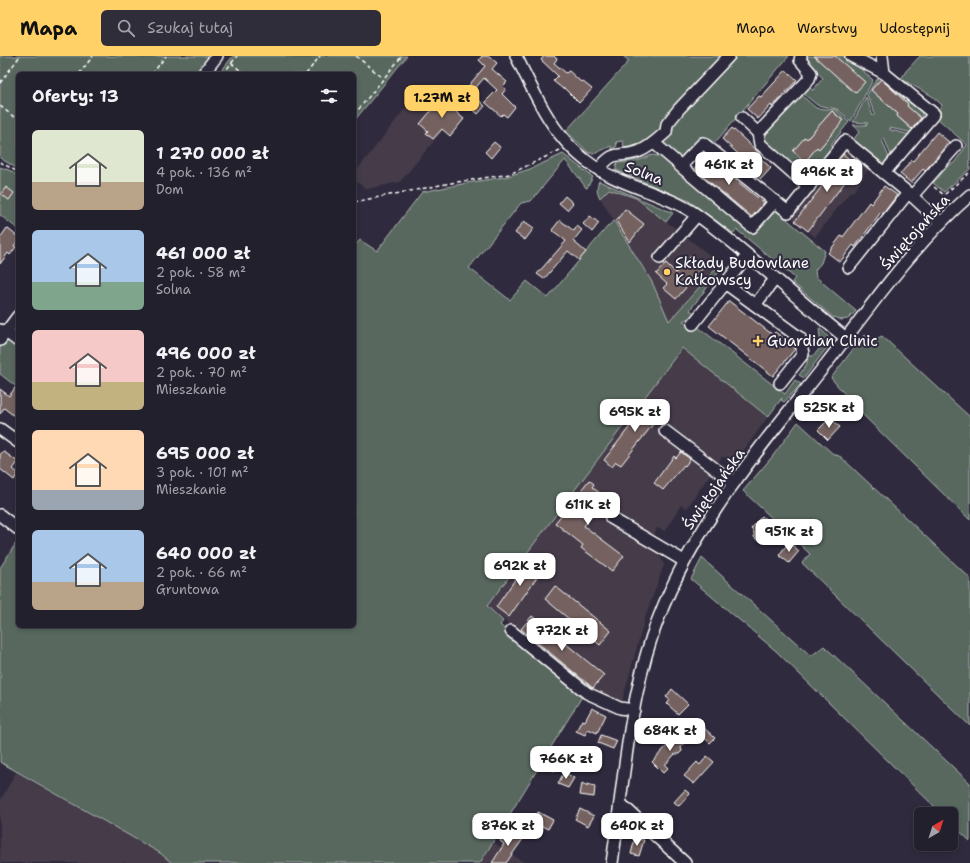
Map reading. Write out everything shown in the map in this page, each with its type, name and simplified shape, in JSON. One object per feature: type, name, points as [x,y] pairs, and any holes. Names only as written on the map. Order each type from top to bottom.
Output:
[{"type":"street","points":[[205,72],[217,56]]},
{"type":"street","name":"Solna","points":[[516,56],[541,107],[555,130],[586,161],[616,179],[665,198],[695,214],[846,338]]},
{"type":"street","points":[[599,170],[611,156],[640,151],[654,143],[666,132],[667,124],[679,109],[729,56]]},
{"type":"street","points":[[758,133],[809,79],[811,73],[800,60],[801,56]]},
{"type":"street","points":[[851,56],[884,73],[934,114],[884,173]]},
{"type":"street","points":[[882,56],[884,73]]},
{"type":"street","points":[[742,118],[758,133],[760,144],[809,187]]},
{"type":"street","points":[[680,166],[704,143],[788,212],[845,141],[910,194],[941,223]]},
{"type":"street","points":[[654,143],[752,227],[775,201]]},
{"type":"street","points":[[849,266],[910,194],[926,180],[956,146]]},
{"type":"street","name":"Świętojańska","points":[[612,863],[634,710],[641,674],[652,636],[666,598],[684,561],[704,526],[734,483],[846,338],[911,255],[970,195]]},
{"type":"street","points":[[660,258],[693,220],[695,214]]},
{"type":"street","points":[[694,324],[747,256]]},
{"type":"street","points":[[754,305],[775,279]]},
{"type":"street","points":[[725,284],[800,338],[805,354],[780,383]]},
{"type":"street","points":[[16,318],[2,334],[16,340]]},
{"type":"street","points":[[0,429],[16,441]]},
{"type":"street","points":[[665,431],[734,483]]},
{"type":"street","points":[[0,515],[16,527]]},
{"type":"street","points":[[611,518],[684,561]]},
{"type":"street","points":[[511,631],[587,693],[620,708],[634,710]]},
{"type":"street","points":[[620,803],[685,863]]},
{"type":"path","points":[[0,83],[20,56]]},
{"type":"path","points":[[81,72],[93,56]]},
{"type":"path","points":[[154,72],[166,56]]},
{"type":"path","points":[[225,72],[237,56]]},
{"type":"path","points":[[308,72],[320,56]]},
{"type":"path","points":[[356,56],[384,78]]},
{"type":"path","points":[[356,113],[402,56]]},
{"type":"path","points":[[231,64],[242,72]]},
{"type":"path","points":[[0,106],[16,118]]},
{"type":"path","points":[[356,202],[451,183],[510,174],[570,146]]},
{"type":"path","points":[[0,162],[16,171]]},
{"type":"path","points":[[926,180],[944,195],[970,172]]},
{"type":"path","points":[[692,531],[698,516],[703,514]]},
{"type":"shaded area","points":[[421,88],[437,101],[445,92],[463,106],[400,182],[367,189],[356,181],[356,171]]},
{"type":"shaded area","points":[[846,148],[875,171],[869,169],[863,175],[865,177],[853,192],[851,191],[815,237],[795,221],[789,214]]},
{"type":"shaded area","points":[[609,189],[636,198],[720,263],[669,322],[652,282],[600,198]]},
{"type":"shaded area","points":[[682,348],[768,417],[736,461],[722,457],[687,508],[681,505],[665,531],[657,528],[653,539],[664,565],[645,618],[622,702],[586,688],[487,606]]},
{"type":"shaded area","points":[[16,772],[160,853],[172,863],[0,863],[0,801]]},
{"type":"shaded area","points":[[493,842],[525,863],[480,863]]},
{"type":"green space","points":[[0,56],[210,56],[198,72],[16,72],[16,168],[0,158]]},
{"type":"green space","points":[[233,56],[407,56],[356,119],[356,72],[221,72]]},
{"type":"green space","points":[[623,56],[724,56],[660,129],[661,132],[643,143],[626,148],[624,148],[623,141],[616,142],[617,146],[612,149],[611,146],[596,153],[589,153],[566,131],[629,61]]},
{"type":"green space","points":[[733,56],[789,56],[712,146],[702,137],[679,159],[663,146],[663,141],[672,134],[667,128]]},
{"type":"green space","points":[[807,56],[846,56],[873,80],[851,121],[837,109],[817,105],[800,91],[805,86],[813,90],[823,78],[809,65]]},
{"type":"green space","points":[[920,56],[970,56],[970,169],[944,192],[933,183],[949,165],[954,163],[967,145],[936,117],[938,110],[942,105],[932,96],[901,79],[906,71]]},
{"type":"green space","points":[[879,77],[881,77],[922,113],[922,123],[913,133],[890,128],[890,130],[911,135],[892,158],[884,138],[882,140],[890,160],[882,165],[854,144],[853,140],[860,131],[853,125],[866,125],[868,123],[853,122],[866,97],[873,116],[875,114],[867,95]],"holes":[[[881,79],[908,104],[907,106],[921,118],[911,129],[897,116],[898,114],[871,90]]]},
{"type":"green space","points":[[799,93],[816,108],[836,110],[849,122],[832,143],[832,151],[812,175],[802,175],[764,140],[768,130]],"holes":[[[832,111],[843,120],[819,149],[817,147],[805,161],[805,137],[807,139]]]},
{"type":"green space","points":[[563,154],[593,177],[586,188],[565,160],[531,201],[521,203],[469,268],[510,300],[527,281],[548,298],[608,226],[614,221],[652,282],[669,321],[721,263],[730,270],[728,272],[722,268],[690,310],[696,314],[683,321],[695,330],[698,327],[785,394],[795,380],[801,384],[784,402],[781,400],[782,398],[768,417],[682,348],[487,606],[503,621],[500,625],[583,695],[480,863],[172,863],[160,853],[0,762],[0,568],[16,543],[16,628],[356,628],[356,245],[360,240],[377,251],[422,192],[505,177],[530,169]]},
{"type":"green space","points":[[660,154],[751,232],[773,205],[790,222],[825,251],[821,263],[815,270],[816,277],[856,311],[848,319],[841,320],[835,317],[834,318],[792,282],[795,278],[737,230],[733,233],[689,201],[616,170],[616,165],[618,163],[640,160],[652,155],[658,156]]},
{"type":"green space","points":[[0,167],[11,171],[16,175],[16,227],[0,215]]},
{"type":"green space","points":[[599,181],[673,213],[666,222],[636,198],[609,189],[600,198],[597,190]]},
{"type":"green space","points":[[819,328],[828,338],[829,343],[804,378],[799,375],[807,364],[807,356],[813,356],[821,347]]},
{"type":"green space","points":[[16,332],[16,386],[0,374],[0,348]]},
{"type":"green space","points":[[864,335],[874,340],[882,336],[970,417],[970,520],[859,411],[831,378]]},
{"type":"green space","points":[[798,422],[832,453],[841,457],[970,578],[970,726],[802,563],[810,554],[743,491],[772,457]]},
{"type":"green space","points":[[702,558],[811,656],[824,646],[970,783],[970,841],[958,830],[958,807],[935,807],[776,651],[691,579]]},
{"type":"building","points":[[482,56],[489,56],[497,63],[492,69],[507,82],[503,86],[506,89],[502,94],[515,107],[507,117],[503,114],[501,116],[485,102],[497,90],[484,78],[471,93],[485,106],[478,114],[464,102],[466,100],[461,95],[485,66],[479,60]]},
{"type":"building","points":[[544,56],[554,56],[557,59],[554,63],[566,73],[569,71],[581,82],[582,81],[592,89],[579,103],[564,88],[563,89],[553,81],[558,76],[541,60]]},
{"type":"building","points":[[814,56],[835,56],[865,82],[855,93]]},
{"type":"building","points":[[786,70],[797,80],[772,107],[771,105],[758,119],[747,109],[759,96],[761,97]]},
{"type":"building","points":[[881,79],[921,118],[912,129],[897,116],[898,114],[871,90]]},
{"type":"building","points":[[445,94],[450,98],[448,101],[458,110],[456,112],[464,119],[450,136],[442,129],[433,139],[426,133],[428,131],[420,124]]},
{"type":"building","points":[[832,111],[843,121],[819,149],[817,147],[805,162],[793,151],[805,137],[807,139]]},
{"type":"building","points":[[732,128],[760,154],[758,156],[771,168],[761,179],[748,166],[749,164],[722,139]]},
{"type":"building","points":[[937,132],[949,142],[925,171],[923,169],[911,183],[900,174]]},
{"type":"building","points":[[494,142],[500,147],[491,158],[485,152]]},
{"type":"building","points":[[843,154],[857,165],[852,171],[857,175],[852,182],[848,178],[808,231],[795,221],[840,163],[837,162]]},
{"type":"building","points":[[705,155],[764,203],[752,217],[694,169]]},
{"type":"building","points":[[884,186],[897,195],[883,214],[881,212],[855,247],[853,245],[840,262],[828,253],[841,236],[843,237],[869,202],[871,204]]},
{"type":"building","points":[[6,187],[14,193],[9,200],[1,194]]},
{"type":"building","points":[[565,196],[573,203],[567,210],[559,203]]},
{"type":"building","points":[[625,209],[644,224],[630,242],[616,221]]},
{"type":"building","points":[[590,216],[599,223],[592,232],[583,224]]},
{"type":"building","points":[[560,220],[574,231],[577,226],[582,230],[573,241],[586,252],[579,260],[568,251],[544,279],[537,274],[566,241],[552,230]]},
{"type":"building","points":[[524,221],[534,228],[525,240],[515,233]]},
{"type":"building","points":[[7,228],[16,235],[16,243],[14,246],[16,247],[10,255],[8,253],[0,264],[0,238]]},
{"type":"building","points":[[691,256],[704,267],[676,299],[663,288],[667,284],[656,274],[666,263],[676,273]]},
{"type":"building","name":"Guardian Clinic","points":[[729,301],[773,335],[775,332],[795,347],[795,349],[773,376],[709,326]]},
{"type":"building","points":[[16,387],[16,417],[4,408],[0,414],[0,389],[9,396]]},
{"type":"building","points":[[654,399],[665,407],[621,465],[616,462],[612,467],[604,460],[649,402],[651,403]]},
{"type":"building","points":[[830,418],[840,427],[828,440],[818,430]]},
{"type":"building","points":[[3,451],[16,461],[16,465],[13,469],[16,471],[14,480],[0,469],[0,455]]},
{"type":"building","points":[[681,452],[690,459],[663,490],[654,483],[674,456],[676,458]]},
{"type":"building","points":[[589,480],[594,484],[592,487],[606,498],[584,526],[624,556],[612,571],[581,548],[583,545],[555,523]]},
{"type":"building","points":[[762,516],[771,524],[758,541],[754,537],[754,532],[751,529]]},
{"type":"building","points":[[789,542],[799,551],[789,563],[779,555]]},
{"type":"building","points":[[530,558],[544,567],[509,617],[496,607]]},
{"type":"building","points":[[555,586],[611,631],[600,645],[545,599]]},
{"type":"building","points":[[532,616],[604,675],[593,688],[521,629]]},
{"type":"building","points":[[672,689],[688,704],[678,714],[667,704],[670,700],[666,697]]},
{"type":"building","points":[[592,708],[606,715],[597,733],[588,729],[585,735],[576,731],[582,720],[585,721]]},
{"type":"building","points":[[703,727],[715,738],[710,743],[698,732]]},
{"type":"building","points":[[681,733],[689,739],[681,747],[682,751],[679,754],[675,754],[665,765],[668,768],[663,773],[652,762],[676,736],[678,737]]},
{"type":"building","points":[[601,735],[617,741],[613,749],[598,743]]},
{"type":"building","points":[[554,748],[564,754],[554,771],[545,765]]},
{"type":"building","points":[[707,756],[714,762],[694,784],[684,776],[697,762],[700,765]]},
{"type":"building","points":[[564,772],[574,778],[568,788],[558,784]]},
{"type":"building","points":[[582,783],[587,786],[587,784],[595,786],[594,797],[580,795]]},
{"type":"building","points":[[685,790],[690,794],[679,806],[674,802]]},
{"type":"building","points":[[580,809],[594,816],[588,826],[575,819]]},
{"type":"building","points":[[538,812],[553,820],[548,829],[533,822]]},
{"type":"building","points":[[508,829],[523,839],[506,863],[492,863],[504,844],[500,841]]},
{"type":"building","points":[[635,838],[644,840],[639,856],[631,854]]},
{"type":"place","name":"Składy Budowlane Kałkowscy","points":[[667,272]]},
{"type":"place","name":"Guardian Clinic","points":[[758,341]]}]
